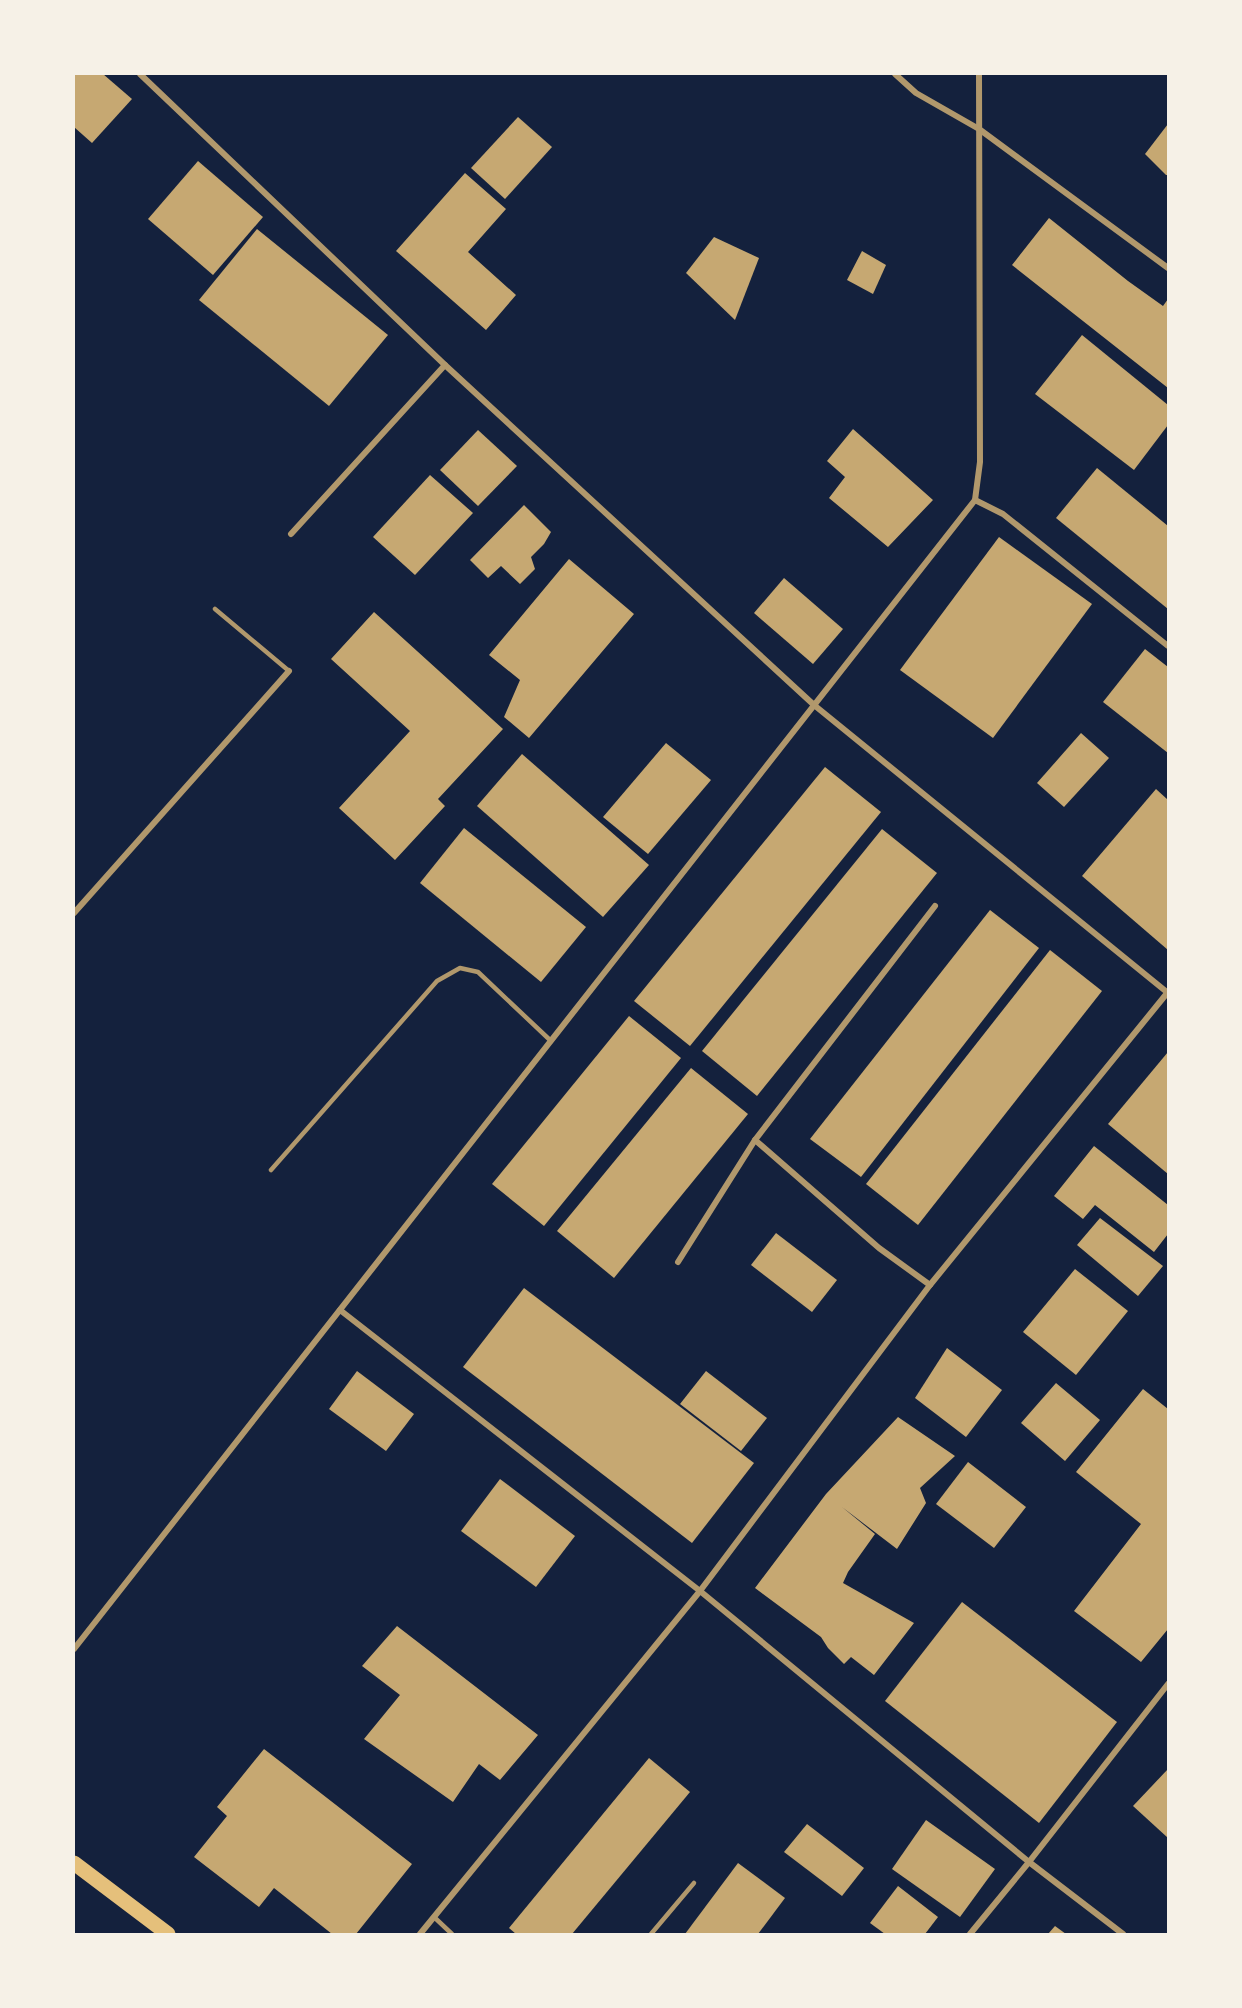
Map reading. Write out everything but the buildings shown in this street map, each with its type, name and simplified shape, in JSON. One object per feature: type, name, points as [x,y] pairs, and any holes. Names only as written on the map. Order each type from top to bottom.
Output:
[{"type":"main road","points":[[74,1863],[168,1935]]},
{"type":"street","points":[[140,74],[445,365],[814,705],[1168,992],[930,1285],[700,1591],[420,1935]]},
{"type":"street","points":[[895,74],[916,93],[979,129],[1168,268]]},
{"type":"street","points":[[74,1649],[975,500],[980,462],[979,74]]},
{"type":"street","points":[[291,534],[445,365]]},
{"type":"street","points":[[975,500],[1004,514],[1168,646]]},
{"type":"street","points":[[74,913],[289,671]]},
{"type":"street","points":[[678,1262],[755,1140],[934,906]]},
{"type":"street","points":[[755,1140],[879,1248],[930,1285]]},
{"type":"street","points":[[340,1310],[700,1591],[1029,1862],[1123,1935]]},
{"type":"street","points":[[970,1935],[1168,1684]]},
{"type":"lane","points":[[215,609],[289,671]]},
{"type":"lane","points":[[271,1170],[437,981],[460,968],[478,972],[551,1041]]},
{"type":"lane","points":[[651,1935],[694,1883]]},
{"type":"lane","points":[[434,1917],[452,1935]]}]
